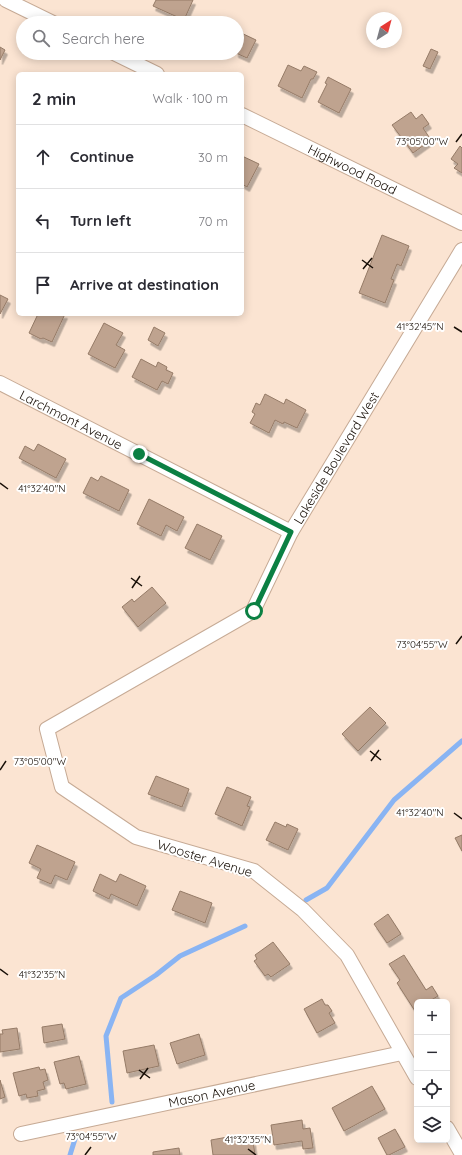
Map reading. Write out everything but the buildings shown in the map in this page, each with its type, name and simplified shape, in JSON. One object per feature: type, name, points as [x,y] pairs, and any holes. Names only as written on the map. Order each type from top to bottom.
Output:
[{"type":"street","points":[[6,0],[39,16]]},
{"type":"street","points":[[128,60],[153,72]]},
{"type":"street","name":"Highwood Road","points":[[244,116],[462,223]]},
{"type":"street","name":"Lakeside Boulevard West","points":[[47,729],[254,611],[291,532],[462,250]]},
{"type":"street","name":"Larchmont Avenue","points":[[0,383],[291,532]]},
{"type":"street","name":"Wooster Avenue","points":[[47,729],[62,787],[136,837],[254,871],[303,910],[347,955],[414,1073]]},
{"type":"street","name":"Mason Avenue","points":[[22,1134],[402,1053]]},
{"type":"street","points":[[450,1133],[462,1154]]},
{"type":"waterway","points":[[306,900],[327,888],[394,800],[462,741]]},
{"type":"waterway","points":[[112,1102],[106,1036],[121,998],[156,975],[180,956],[245,926]]},
{"type":"waterway","points":[[70,1155],[75,1139]]},
{"type":"route","points":[[139,454],[291,532],[254,611]]}]
